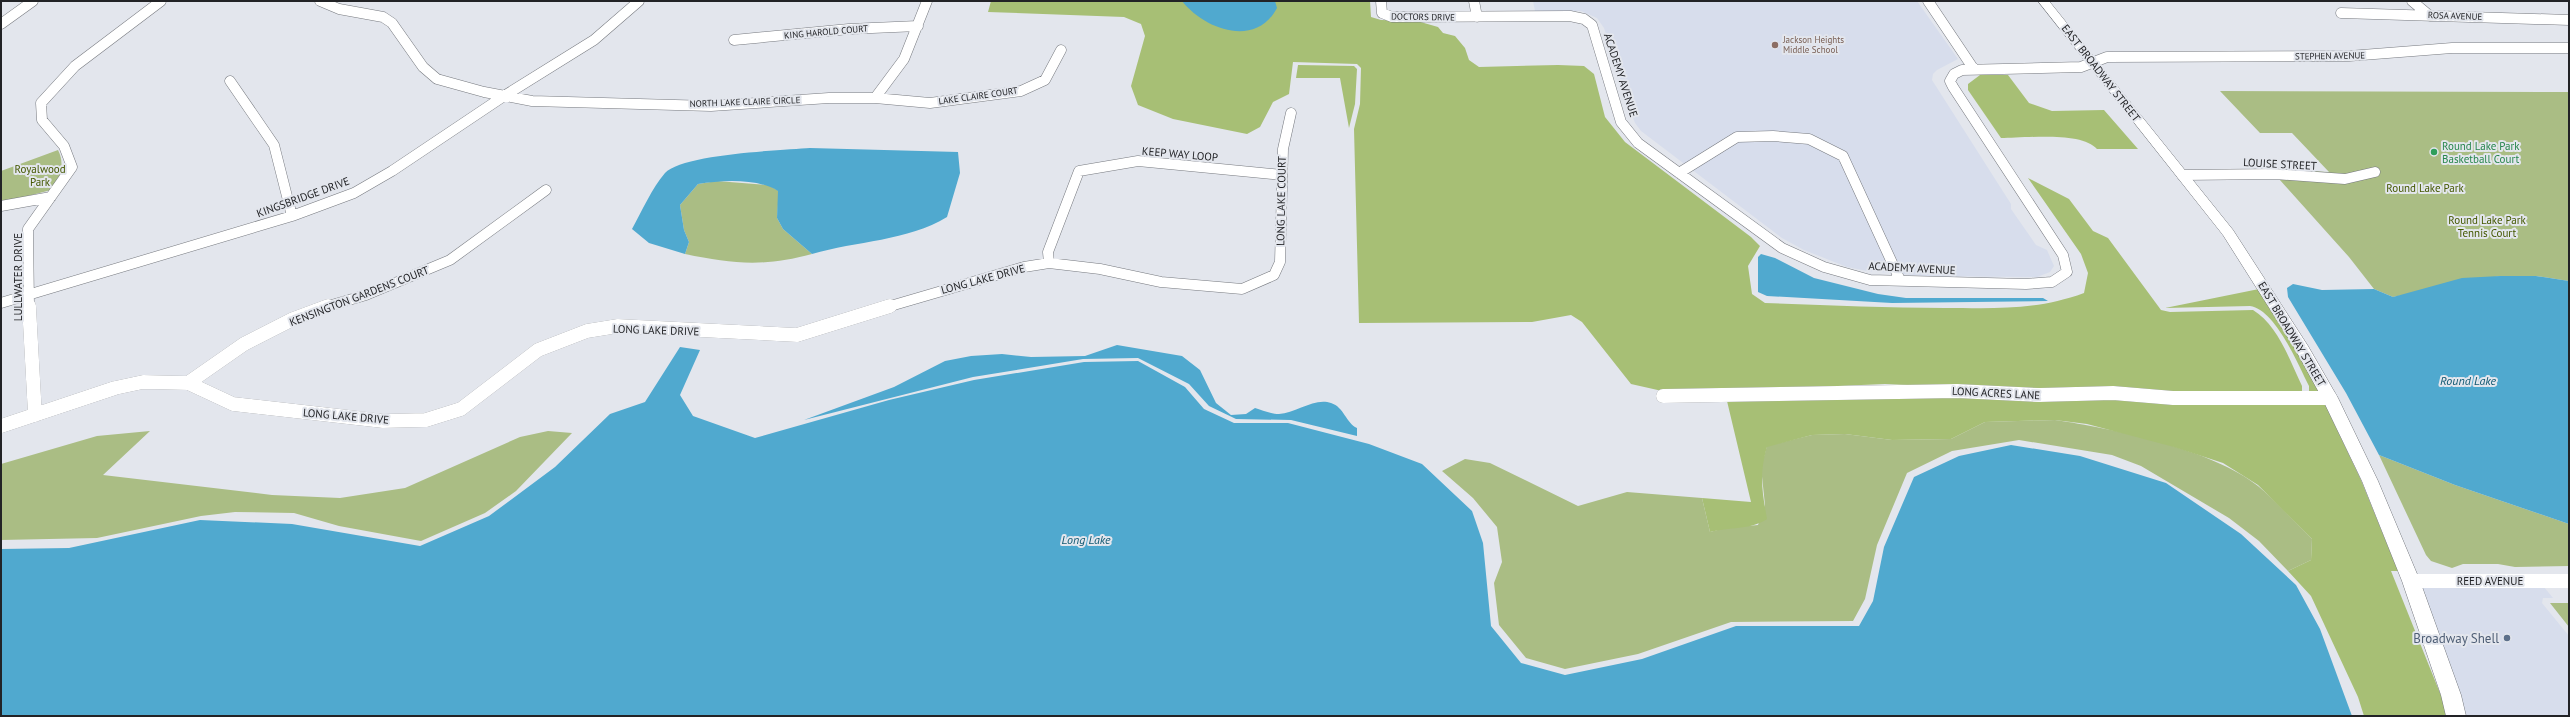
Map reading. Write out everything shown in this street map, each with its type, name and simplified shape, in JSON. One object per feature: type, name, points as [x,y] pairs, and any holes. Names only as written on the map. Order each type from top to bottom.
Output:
[{"type":"main road","name":"EAST BROADWAY STREET","points":[[2043,1],[2228,233],[2276,305],[2330,398],[2370,481],[2411,580],[2451,695],[2456,716]]},
{"type":"street","points":[[1,24],[34,1]]},
{"type":"street","name":"LULLWATER DRIVE","points":[[35,415],[30,335],[28,230],[72,167],[64,146],[42,120],[41,103],[75,66],[161,1]]},
{"type":"street","name":"NORTH LAKE CLAIRE CIRCLE","points":[[320,1],[339,9],[383,17],[392,23],[423,67],[437,79],[504,96],[548,103],[711,106],[829,98],[875,98]]},
{"type":"street","name":"KINGSBRIDGE DRIVE","points":[[1,303],[292,216],[361,189],[392,171],[504,96],[594,40],[639,1]]},
{"type":"street","points":[[875,98],[904,59],[918,26],[926,1]]},
{"type":"street","name":"DOCTORS DRIVE","points":[[1382,1],[1382,13],[1392,17],[1477,17]]},
{"type":"street","points":[[1474,1],[1477,17]]},
{"type":"street","points":[[1928,1],[1973,68]]},
{"type":"street","points":[[2412,1],[2430,16]]},
{"type":"street","name":"ROSA AVENUE","points":[[2341,13],[2569,20]]},
{"type":"street","name":"ACADEMY AVENUE","points":[[1477,17],[1570,16],[1584,19],[1592,25],[1621,122],[1638,143],[1782,248],[1824,267],[1870,280],[2026,284],[2052,282],[2067,272],[2063,255],[1953,87],[1950,80],[1952,75],[1960,70],[1973,68],[2081,67],[2092,62]]},
{"type":"street","name":"KING HAROLD COURT","points":[[734,40],[850,29],[918,26]]},
{"type":"street","name":"STEPHEN AVENUE","points":[[2092,62],[2107,57],[2349,56],[2452,48],[2569,48]]},
{"type":"street","name":"LAKE CLAIRE COURT","points":[[875,98],[930,103],[1021,91],[1046,80],[1061,50]]},
{"type":"street","points":[[230,81],[274,145],[292,216]]},
{"type":"street","name":"LONG LAKE COURT","points":[[1262,280],[1274,275],[1280,262],[1283,149],[1291,113]]},
{"type":"street","points":[[1679,172],[1737,137],[1802,139],[1825,145],[1843,156],[1900,280]]},
{"type":"street","name":"KEEP WAY LOOP","points":[[1049,263],[1048,252],[1079,171],[1138,161],[1282,176]]},
{"type":"street","name":"LOUISE STREET","points":[[2182,175],[2275,174],[2345,179],[2375,172]]},
{"type":"street","name":"KENSINGTON GARDENS COURT","points":[[188,383],[244,344],[294,319],[330,305],[366,295],[450,260],[546,190]]},
{"type":"street","points":[[1,206],[51,197]]},
{"type":"street","name":"LONG LAKE DRIVE","points":[[1,426],[115,388],[143,382],[188,383],[233,404],[383,421],[426,420],[461,409],[538,350],[587,331],[618,326],[797,335],[915,298],[1024,267],[1049,263],[1100,269],[1161,282],[1242,289],[1262,280]]},
{"type":"street","name":"LONG ACRES LANE","points":[[1663,396],[1958,391],[2039,396],[2113,393],[2173,398],[2330,398]]},
{"type":"street","name":"REED AVENUE","points":[[2411,580],[2569,581]]},
{"type":"shaded area","points":[[1533,1],[1917,1],[1958,59],[1937,70],[1933,74],[1932,80],[2011,204],[2011,209],[2036,245],[2047,250],[2054,266],[2050,272],[2037,277],[1927,276],[1867,271],[1847,267],[1804,250],[1782,238],[1641,131],[1635,123],[1626,98],[1604,28],[1597,18],[1581,11],[1535,11]]},
{"type":"shaded area","points":[[2422,586],[2544,587],[2553,598],[2543,598],[2542,603],[2569,636],[2569,716],[2465,716]]},
{"type":"green space","points":[[991,1],[1370,1],[1371,17],[1381,20],[1417,21],[1438,27],[1443,33],[1455,36],[1465,48],[1469,60],[1479,67],[1558,65],[1584,66],[1594,74],[1605,117],[1625,142],[1751,237],[1760,246],[1748,266],[1752,294],[1765,303],[1899,308],[1998,308],[2032,306],[2066,299],[2084,293],[2088,273],[2081,254],[2028,178],[2069,199],[2093,231],[2108,238],[2161,310],[2170,312],[2253,310],[2262,317],[2270,325],[2288,355],[2302,386],[2302,392],[2187,394],[2089,387],[2022,390],[1885,384],[1671,393],[1631,384],[1582,322],[1571,315],[1532,322],[1359,323],[1354,129],[1360,104],[1361,68],[1357,64],[1293,62],[1289,94],[1273,102],[1260,127],[1247,134],[1173,119],[1138,105],[1131,86],[1145,36],[1141,24],[1124,17],[988,12]]},
{"type":"green space","points":[[1298,65],[1354,66],[1357,69],[1355,104],[1349,128],[1340,78],[1296,78]]},
{"type":"green space","points":[[1980,75],[2008,75],[2029,103],[2052,111],[2104,110],[2138,149],[2097,149],[2090,143],[2066,138],[2001,138],[1968,90],[1968,84]]},
{"type":"green space","name":"Round Lake Park","points":[[2220,91],[2569,92],[2569,281],[2536,276],[2500,276],[2393,297],[2374,289],[2349,257],[2270,169],[2329,172],[2292,133],[2260,133]]},
{"type":"green space","name":"Royalwood Park","points":[[58,150],[61,160],[61,171],[51,190],[1,203],[1,171]]},
{"type":"green space","points":[[717,181],[768,185],[779,191],[777,218],[783,229],[812,254],[779,261],[748,263],[718,260],[685,254],[689,242],[684,230],[680,205],[698,184]]},
{"type":"green space","points":[[2259,289],[2294,346],[2320,393],[2309,393],[2309,386],[2285,340],[2269,317],[2260,310],[2250,306],[2165,308]]},
{"type":"green space","points":[[1870,395],[2092,397],[2324,402],[2361,480],[2398,571],[2391,571],[2442,698],[2446,716],[2364,716],[2358,697],[2311,596],[2288,571],[2311,560],[2312,539],[2258,485],[2223,463],[2174,447],[2087,424],[2055,420],[1985,422],[1951,439],[1892,440],[1845,434],[1812,435],[1767,447],[1764,457],[1762,483],[1767,519],[1761,523],[1747,527],[1710,532],[1702,498],[1751,502],[1727,401]]},
{"type":"green space","points":[[2055,420],[2161,442],[2189,451],[2239,473],[2265,492],[2312,539],[2311,560],[2288,571],[2259,541],[2229,518],[2141,466],[2112,455],[2019,440],[1952,451],[1907,473],[1877,545],[1865,599],[1853,621],[1731,622],[1638,654],[1565,669],[1526,658],[1499,625],[1494,583],[1502,562],[1497,527],[1473,498],[1442,471],[1465,459],[1490,463],[1578,506],[1627,492],[1702,498],[1710,532],[1725,528],[1758,525],[1765,505],[1761,467],[1767,446],[1812,435],[1845,434],[1892,440],[1951,439],[1985,422]]},
{"type":"green space","points":[[150,431],[103,475],[272,495],[340,498],[405,488],[520,437],[548,431],[572,433],[516,491],[485,513],[421,541],[339,526],[294,513],[235,512],[201,516],[97,538],[1,540],[1,464],[97,436]]},
{"type":"green space","points":[[2379,455],[2455,485],[2569,524],[2569,566],[2515,567],[2498,564],[2463,564],[2452,568],[2431,561],[2426,555]]},
{"type":"green space","points":[[2550,603],[2569,603],[2569,627]]},
{"type":"water","points":[[1182,1],[1275,1],[1277,8],[1268,20],[1257,28],[1244,31],[1230,30],[1217,27],[1204,20]]},
{"type":"water","points":[[810,148],[958,152],[960,173],[947,217],[932,225],[899,236],[812,254],[783,229],[777,218],[778,191],[770,187],[750,182],[728,181],[698,184],[680,205],[684,230],[689,242],[685,254],[649,243],[632,229],[660,179],[665,173],[675,167],[691,161],[711,157]]},
{"type":"water","points":[[1761,254],[1775,258],[1814,278],[1878,294],[1906,298],[2043,298],[2048,301],[1892,303],[1767,296],[1758,292],[1758,257]]},
{"type":"water","name":"Round Lake","points":[[2536,276],[2569,281],[2569,524],[2455,485],[2379,455],[2346,393],[2288,297],[2287,288],[2293,284],[2322,290],[2374,289],[2393,297],[2462,278]]},
{"type":"water","points":[[1117,345],[1182,356],[1200,370],[1216,403],[1231,415],[1246,414],[1255,408],[1270,413],[1279,414],[1319,402],[1331,403],[1339,408],[1350,423],[1357,428],[1357,436],[1291,420],[1236,419],[1209,406],[1189,384],[1138,358],[1083,359],[973,377],[804,420],[894,387],[945,361],[971,356],[1002,354],[1031,357],[1085,356]]},
{"type":"water","name":"Long Lake","points":[[680,347],[700,350],[680,395],[693,416],[755,438],[889,400],[974,380],[1084,362],[1138,361],[1185,387],[1204,409],[1234,423],[1288,423],[1369,444],[1422,464],[1472,511],[1483,543],[1491,626],[1521,663],[1565,675],[1642,659],[1736,626],[1859,626],[1873,601],[1884,547],[1914,477],[1959,456],[2011,445],[2080,456],[2166,483],[2241,534],[2296,585],[2320,629],[2352,716],[1,716],[1,549],[69,548],[200,520],[292,524],[420,546],[489,516],[555,467],[610,414],[645,402]]},
{"type":"place","name":"Jackson Heights Middle School","points":[[1775,45]]},
{"type":"place","name":"Round Lake Park Basketball Court","points":[[2434,152]]},
{"type":"place","name":"Broadway Shell","points":[[2507,638]]},
{"type":"park label","name":"Round Lake Park Tennis Court","points":[[2487,226]]}]
